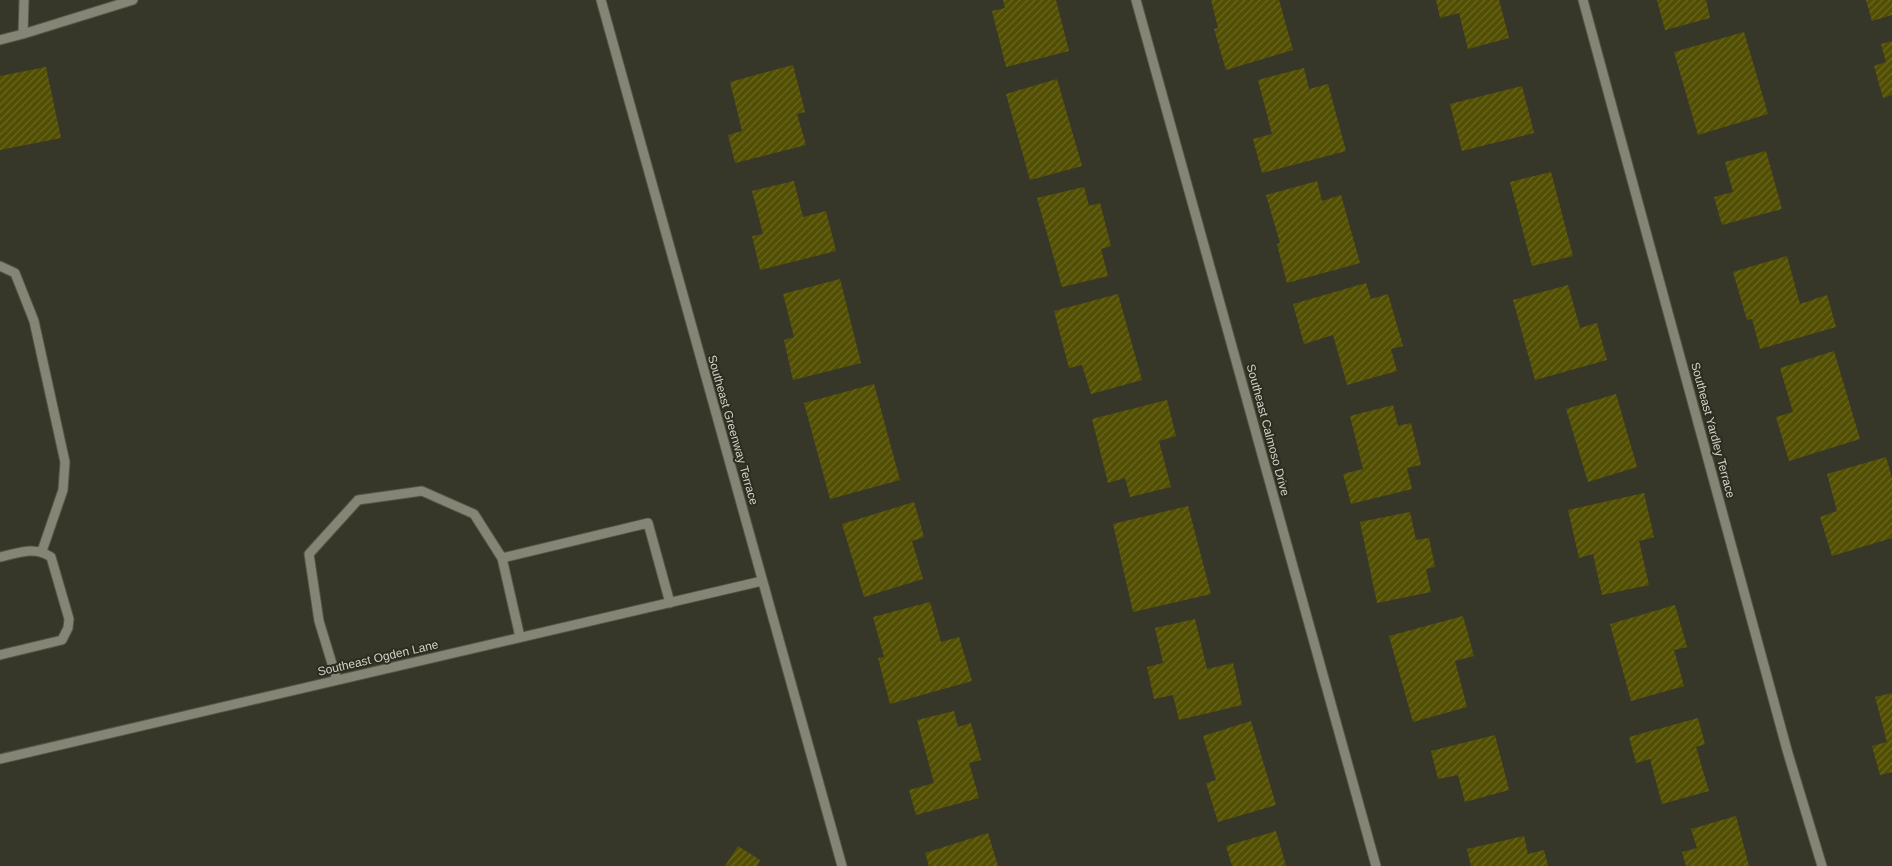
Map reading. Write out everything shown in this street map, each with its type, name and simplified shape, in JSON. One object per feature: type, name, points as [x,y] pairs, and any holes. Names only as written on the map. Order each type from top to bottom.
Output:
[{"type":"street","points":[[23,34],[24,0]]},
{"type":"street","points":[[0,40],[133,0]]},
{"type":"street","name":"Southeast Greenway Terrace","points":[[601,0],[842,866]]},
{"type":"street","name":"Southeast Calmoso Drive","points":[[1136,0],[1376,866]]},
{"type":"street","name":"Southeast Yardley Terrace","points":[[1583,0],[1787,750],[1822,866]]},
{"type":"street","points":[[0,266],[15,273],[34,321],[65,462],[63,490],[42,551]]},
{"type":"street","points":[[337,680],[319,621],[309,554],[358,500],[422,491],[474,514],[502,558],[520,637]]},
{"type":"street","points":[[502,558],[648,522],[670,603]]},
{"type":"street","points":[[0,557],[30,550],[42,551],[51,557],[68,619],[68,628],[62,640],[0,655]]},
{"type":"street","name":"Southeast Ogden Lane","points":[[0,759],[762,581]]},
{"type":"building","points":[[1003,0],[1056,0],[1069,51],[1006,67],[992,11],[1005,8]]},
{"type":"building","points":[[1211,0],[1279,0],[1293,50],[1226,70],[1214,29],[1218,28]]},
{"type":"building","points":[[1436,0],[1499,0],[1509,38],[1468,49],[1459,13],[1440,18]]},
{"type":"building","points":[[1657,0],[1706,0],[1710,18],[1665,30]]},
{"type":"building","points":[[1866,0],[1892,0],[1892,15],[1872,21]]},
{"type":"building","points":[[1744,32],[1768,114],[1698,135],[1674,52]]},
{"type":"building","points":[[1892,41],[1892,95],[1883,98],[1874,66],[1886,62],[1881,44]]},
{"type":"building","points":[[793,65],[805,112],[797,114],[806,145],[735,163],[728,135],[742,131],[730,82]]},
{"type":"building","points":[[46,67],[61,138],[0,150],[0,76]]},
{"type":"building","points":[[1304,68],[1309,89],[1328,84],[1346,151],[1262,173],[1253,139],[1272,134],[1258,80]]},
{"type":"building","points":[[1057,79],[1082,166],[1030,180],[1006,94]]},
{"type":"building","points":[[1522,86],[1534,133],[1462,151],[1450,104]]},
{"type":"building","points":[[1766,151],[1782,209],[1722,225],[1714,197],[1733,192],[1725,162]]},
{"type":"building","points":[[1551,172],[1573,256],[1532,266],[1510,182]]},
{"type":"building","points":[[794,181],[803,217],[826,211],[836,251],[760,270],[752,236],[763,234],[752,191]]},
{"type":"building","points":[[1317,181],[1322,201],[1341,195],[1360,263],[1287,283],[1277,244],[1280,243],[1266,195]]},
{"type":"building","points":[[1084,187],[1089,206],[1100,203],[1111,246],[1101,249],[1108,276],[1062,287],[1037,198]]},
{"type":"building","points":[[1787,256],[1800,304],[1827,295],[1836,327],[1760,349],[1752,319],[1747,320],[1733,272]]},
{"type":"building","points":[[840,279],[861,363],[793,380],[784,340],[794,337],[783,294]]},
{"type":"building","points":[[1366,283],[1371,299],[1388,294],[1403,346],[1391,349],[1397,371],[1347,385],[1333,335],[1304,344],[1293,304]]},
{"type":"building","points":[[1568,285],[1580,328],[1597,323],[1607,360],[1535,380],[1513,300]]},
{"type":"building","points":[[1118,294],[1142,380],[1091,394],[1082,365],[1069,368],[1054,311]]},
{"type":"building","points":[[1834,351],[1860,439],[1789,461],[1776,417],[1793,412],[1780,368]]},
{"type":"building","points":[[874,384],[900,480],[830,499],[804,403]]},
{"type":"building","points":[[1616,394],[1637,467],[1588,482],[1566,409]]},
{"type":"building","points":[[1167,400],[1176,436],[1159,441],[1171,487],[1130,497],[1125,478],[1108,483],[1092,419]]},
{"type":"building","points":[[1393,405],[1398,426],[1411,423],[1421,465],[1407,468],[1412,489],[1351,504],[1343,474],[1363,469],[1350,416]]},
{"type":"building","points":[[1886,457],[1892,478],[1892,538],[1832,556],[1820,517],[1837,511],[1827,474]]},
{"type":"building","points":[[1644,493],[1654,537],[1639,541],[1649,585],[1602,595],[1593,554],[1579,558],[1568,510]]},
{"type":"building","points":[[914,502],[924,537],[912,541],[923,579],[864,597],[842,524]]},
{"type":"building","points":[[1188,506],[1211,594],[1133,612],[1113,524]]},
{"type":"building","points":[[1410,512],[1416,540],[1429,538],[1435,567],[1426,569],[1431,592],[1377,603],[1360,522]]},
{"type":"building","points":[[930,602],[941,642],[959,637],[972,681],[890,704],[878,658],[884,657],[873,617]]},
{"type":"building","points":[[1675,605],[1687,647],[1674,650],[1684,686],[1631,701],[1610,624]]},
{"type":"building","points":[[1463,616],[1474,656],[1455,661],[1467,707],[1413,722],[1389,636]]},
{"type":"building","points":[[1195,619],[1207,669],[1233,663],[1242,705],[1179,720],[1173,695],[1154,699],[1147,667],[1163,663],[1155,628]]},
{"type":"building","points":[[1892,693],[1892,772],[1880,775],[1872,746],[1887,742],[1875,697]]},
{"type":"building","points":[[954,711],[958,727],[971,723],[981,760],[969,763],[979,798],[916,815],[909,790],[934,783],[917,720]]},
{"type":"building","points":[[1698,718],[1705,744],[1696,747],[1709,791],[1662,804],[1650,759],[1636,763],[1629,737]]},
{"type":"building","points":[[1251,721],[1276,805],[1218,822],[1206,783],[1216,780],[1203,736]]},
{"type":"building","points":[[1495,735],[1509,790],[1465,802],[1458,775],[1438,779],[1431,751]]},
{"type":"building","points":[[1736,816],[1749,866],[1686,866],[1682,852],[1697,848],[1691,829]]},
{"type":"building","points":[[1276,831],[1286,866],[1232,866],[1226,846]]},
{"type":"building","points":[[988,833],[998,866],[929,866],[925,853]]},
{"type":"building","points":[[1524,836],[1528,854],[1544,850],[1548,866],[1471,866],[1467,849]]},
{"type":"building","points":[[738,846],[760,860],[757,866],[725,866]]}]
